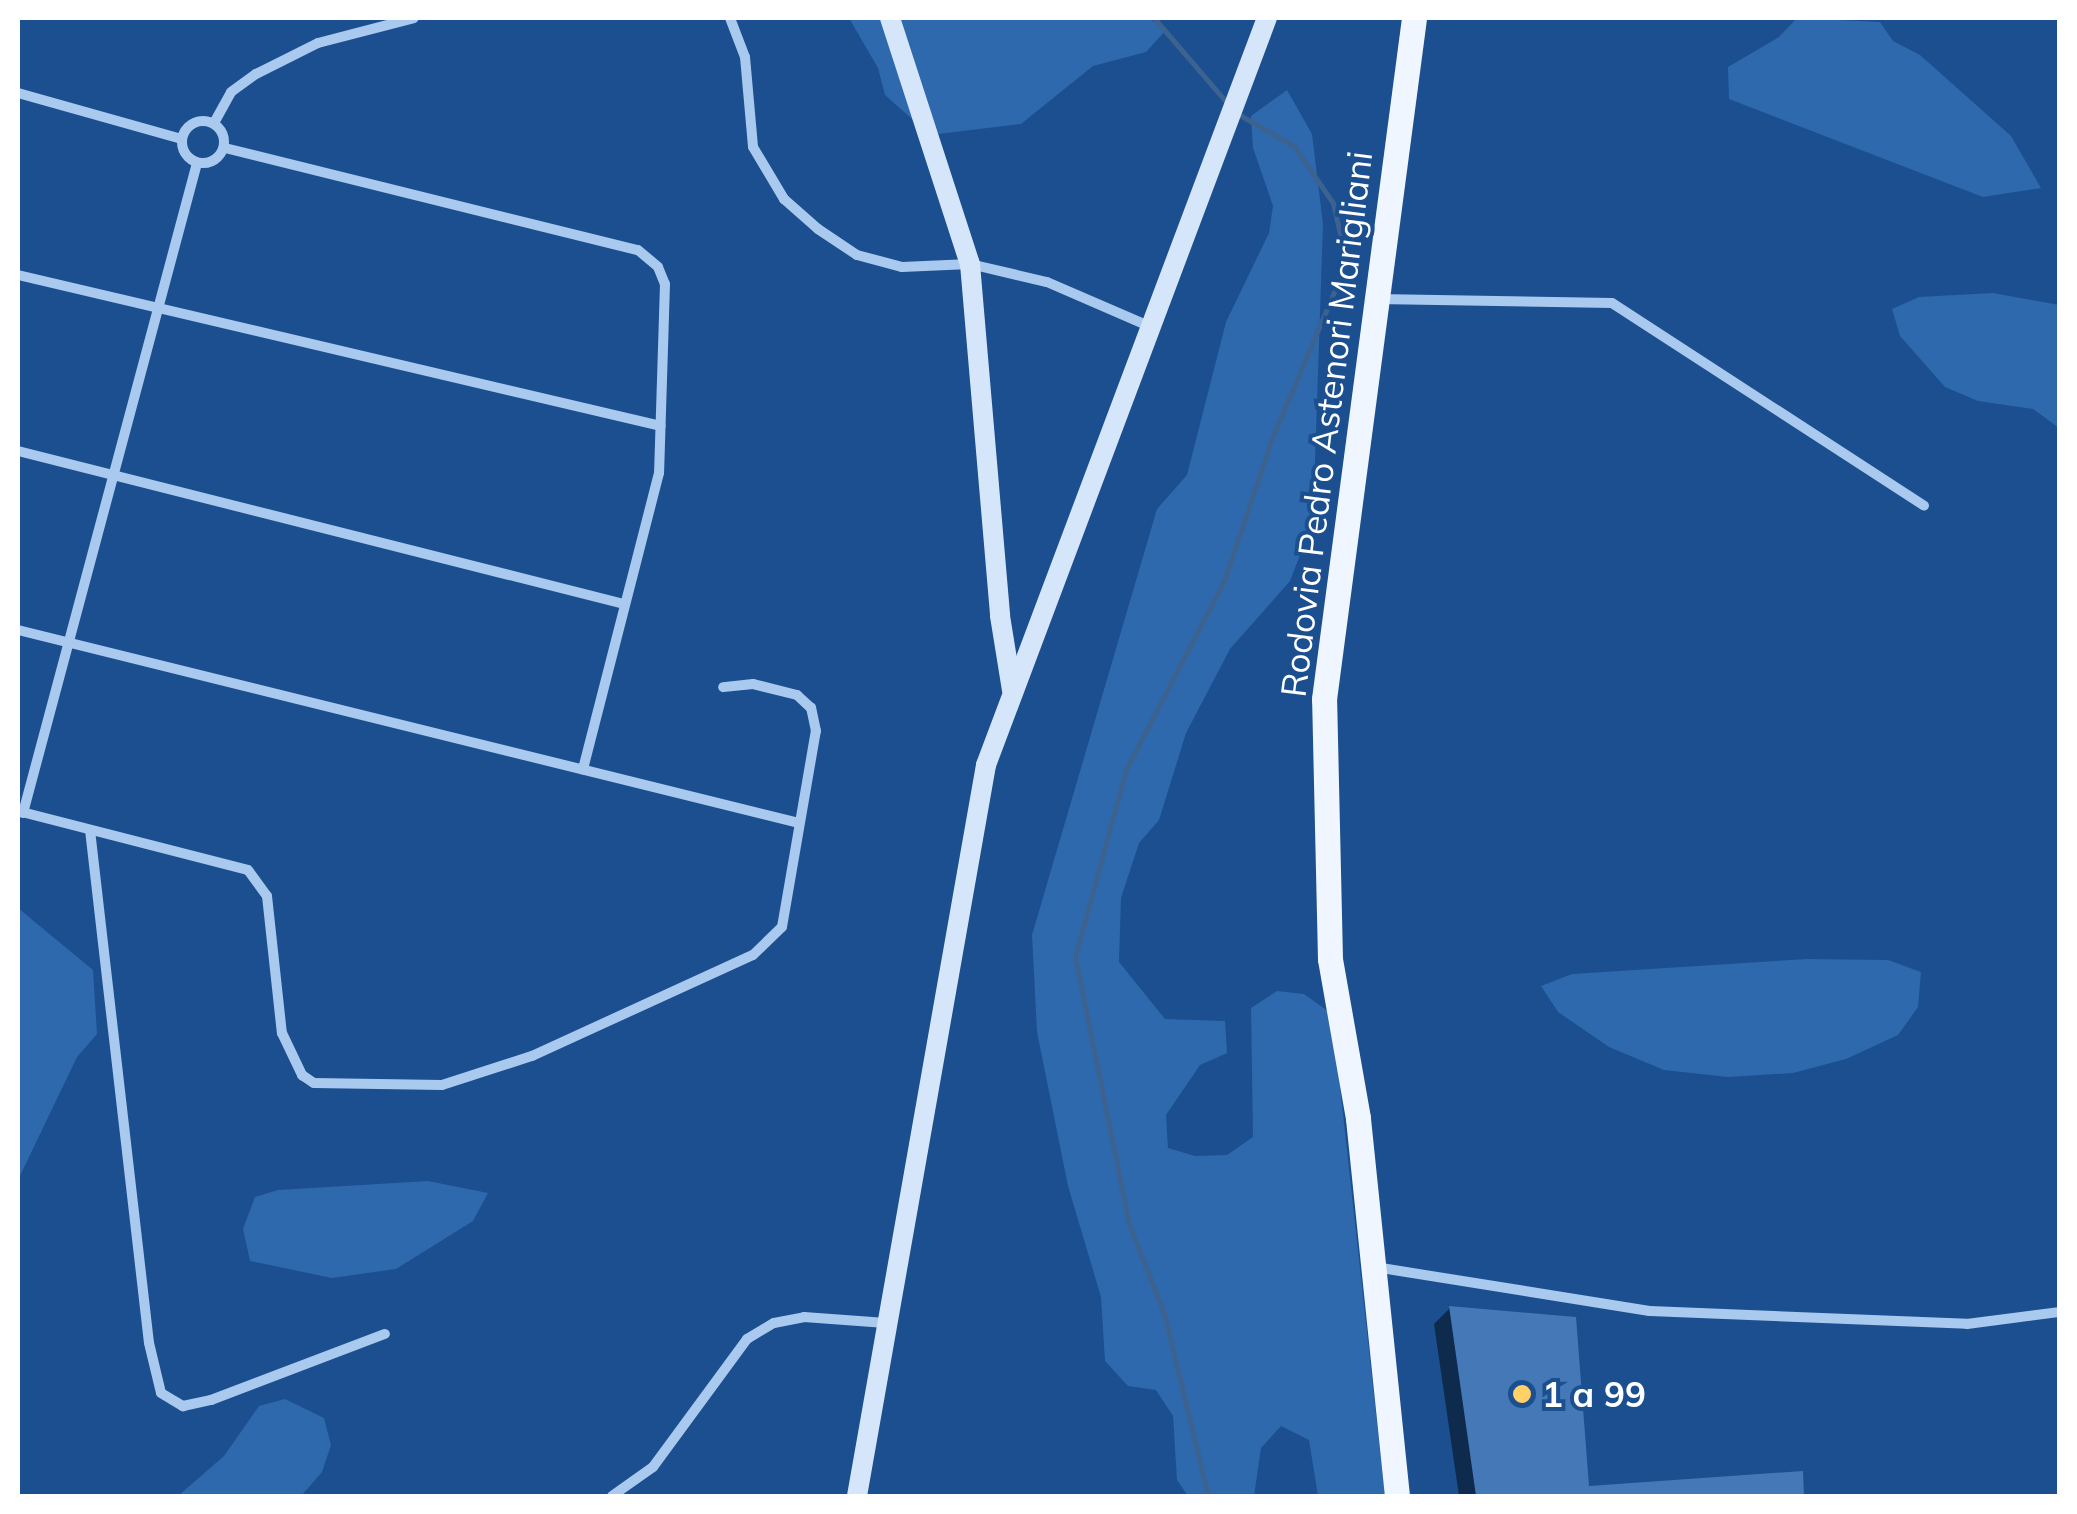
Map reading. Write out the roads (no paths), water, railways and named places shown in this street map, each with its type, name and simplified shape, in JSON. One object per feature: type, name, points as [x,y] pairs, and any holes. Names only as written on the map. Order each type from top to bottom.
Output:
[{"type":"main road","name":"Rodovia Pedro Astenori Marigliani","points":[[1398,1496],[1358,1118],[1330,959],[1324,700],[1414,18]]},
{"type":"street","points":[[214,123],[231,92],[256,74],[318,43],[414,18]]},
{"type":"street","points":[[730,18],[745,56],[753,147],[784,199],[857,255],[902,266],[970,264],[1048,282],[1153,327]]},
{"type":"street","points":[[890,18],[970,264],[1000,616],[1012,692]]},
{"type":"street","points":[[856,1496],[959,890],[986,765],[1227,133],[1267,18]]},
{"type":"street","points":[[18,93],[182,138]]},
{"type":"street","points":[[197,163],[185,154],[182,138],[194,122],[214,123]]},
{"type":"street","points":[[214,123],[224,148]]},
{"type":"street","points":[[197,163],[218,158],[224,148]]},
{"type":"street","points":[[224,148],[638,250],[658,267],[664,284],[661,426],[652,510],[583,769]]},
{"type":"street","points":[[197,163],[118,472],[65,642],[20,812],[248,870],[266,896],[282,1033],[302,1075],[314,1083],[442,1085],[532,1056],[771,942],[782,927],[816,731],[812,708],[782,692],[723,686]]},
{"type":"street","points":[[18,276],[661,426]]},
{"type":"street","points":[[1376,299],[1612,303],[1924,506]]},
{"type":"street","points":[[18,451],[118,472],[624,604]]},
{"type":"street","points":[[18,630],[798,822]]},
{"type":"street","points":[[90,830],[149,1344],[161,1393],[183,1406],[211,1400],[385,1334]]},
{"type":"street","points":[[1374,1267],[1650,1312],[1967,1324],[2060,1312]]},
{"type":"street","points":[[612,1496],[653,1467],[747,1339],[774,1322],[804,1317],[886,1322]]},
{"type":"waterway","points":[[1154,18],[1227,103]]},
{"type":"waterway","points":[[1208,1496],[1164,1313],[1129,1224],[1075,957],[1126,769],[1224,581],[1272,438],[1339,280],[1342,243],[1333,203],[1294,146],[1238,114]]},
{"type":"place","name":"1 a 99","points":[[1522,1394]]}]
